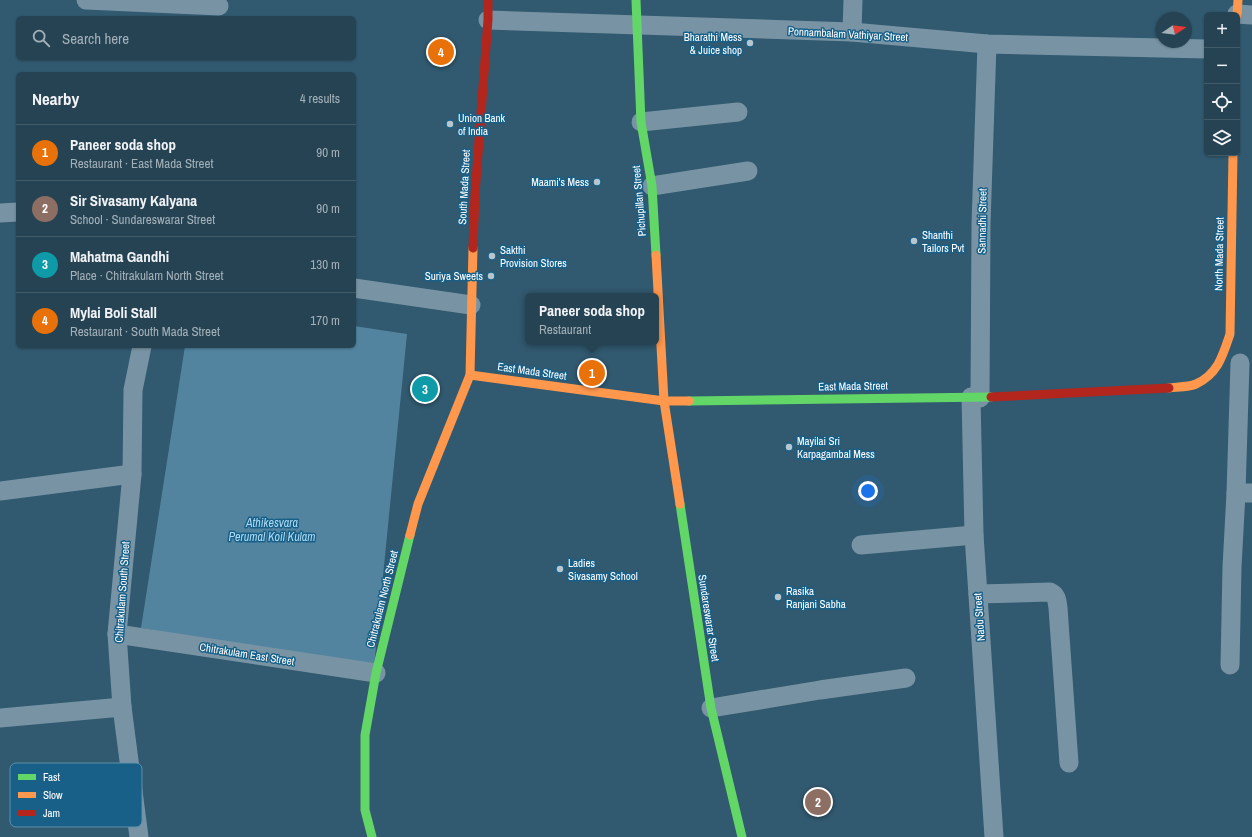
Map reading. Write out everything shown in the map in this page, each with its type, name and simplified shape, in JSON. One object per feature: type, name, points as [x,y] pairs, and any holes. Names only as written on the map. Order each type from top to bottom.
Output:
[{"type":"street","points":[[86,0],[219,6]]},
{"type":"street","name":"South Mada Street","points":[[470,375],[475,194],[488,20],[488,0]]},
{"type":"street","name":"Pichupillan Street","points":[[636,0],[641,122],[652,186],[658,293]]},
{"type":"street","points":[[852,32],[853,0]]},
{"type":"street","name":"Ponnambalam Vathiyar Street","points":[[488,20],[852,32],[987,44],[1204,49]]},
{"type":"street","name":"Sannadhi Street","points":[[975,398],[987,44]]},
{"type":"street","points":[[641,122],[738,112]]},
{"type":"street","name":"North Mada Street","points":[[1233,156],[1230,334],[1238,360]]},
{"type":"street","points":[[652,186],[748,171]]},
{"type":"street","points":[[0,213],[16,212]]},
{"type":"street","points":[[356,288],[471,305]]},
{"type":"street","name":"Pichupillan Street","points":[[659,311],[664,400]]},
{"type":"street","name":"Chitrakulam South Street","points":[[129,763],[122,707],[117,634],[132,474],[133,390],[142,348]]},
{"type":"street","points":[[1230,665],[1232,567],[1244,493],[1238,360]]},
{"type":"street","name":"East Mada Street","points":[[470,375],[664,400],[975,398],[1170,388],[1196,384],[1215,371],[1238,360]]},
{"type":"street","name":"Chitrakulam North Street","points":[[372,837],[365,810],[365,735],[376,674],[418,504],[470,375]]},
{"type":"street","name":"Nadu Street","points":[[975,398],[974,535],[994,837]]},
{"type":"street","name":"Sundareswarar Street","points":[[664,400],[711,708],[742,837]]},
{"type":"street","points":[[0,491],[132,474]]},
{"type":"street","points":[[861,545],[974,535]]},
{"type":"street","points":[[978,594],[1050,592],[1054,594],[1057,600],[1058,608],[1069,763]]},
{"type":"street","name":"Chitrakulam East Street","points":[[117,634],[376,674]]},
{"type":"street","points":[[711,708],[820,690],[906,678]]},
{"type":"street","points":[[0,718],[122,707]]},
{"type":"street","name":"Chitrakulam South Street","points":[[138,827],[139,837]]},
{"type":"water","name":"Athikesvara Perumal Koil Kulam","points":[[356,326],[407,334],[374,667],[141,628],[185,348],[356,348]]},
{"type":"traffic: fast","points":[[636,0],[641,122],[652,186],[656,255]]},
{"type":"traffic: fast","points":[[689,401],[991,397]]},
{"type":"traffic: fast","points":[[680,504],[711,708],[742,837]]},
{"type":"traffic: fast","points":[[372,837],[365,810],[365,735],[376,673],[410,535]]},
{"type":"traffic: slow","points":[[1237,12],[1238,0]]},
{"type":"traffic: slow","points":[[1169,388],[1193,385],[1210,375],[1219,363],[1230,334],[1233,156]]},
{"type":"traffic: slow","points":[[410,535],[418,504],[470,375],[473,248]]},
{"type":"traffic: slow","points":[[656,255],[658,293]]},
{"type":"traffic: slow","points":[[659,310],[664,401],[680,504]]},
{"type":"traffic: slow","points":[[470,375],[664,401],[689,401]]},
{"type":"traffic: jam","points":[[473,248],[475,194],[488,20],[488,0]]},
{"type":"traffic: jam","points":[[991,397],[1169,388]]},
{"type":"place","name":"Bharathi Mess & Juice shop","points":[[750,43]]},
{"type":"place","name":"Mylai Boli Stall","points":[[441,52]]},
{"type":"place","name":"Union Bank of India","points":[[450,124]]},
{"type":"place","name":"Maami's Mess","points":[[597,182]]},
{"type":"place","name":"Shanthi Tailors Pvt","points":[[914,241]]},
{"type":"place","name":"Sakthi Provision Stores","points":[[492,256]]},
{"type":"place","name":"Suriya Sweets","points":[[491,276]]},
{"type":"place","name":"Paneer soda shop","points":[[592,373]]},
{"type":"place","name":"Mahatma Gandhi","points":[[425,389]]},
{"type":"place","name":"Mayilai Sri Karpagambal Mess","points":[[789,447]]},
{"type":"place","name":"Ladies Sivasamy School","points":[[560,569]]},
{"type":"place","name":"Rasika Ranjani Sabha","points":[[778,597]]},
{"type":"place","name":"Sir Sivasamy Kalyana","points":[[818,802]]}]
